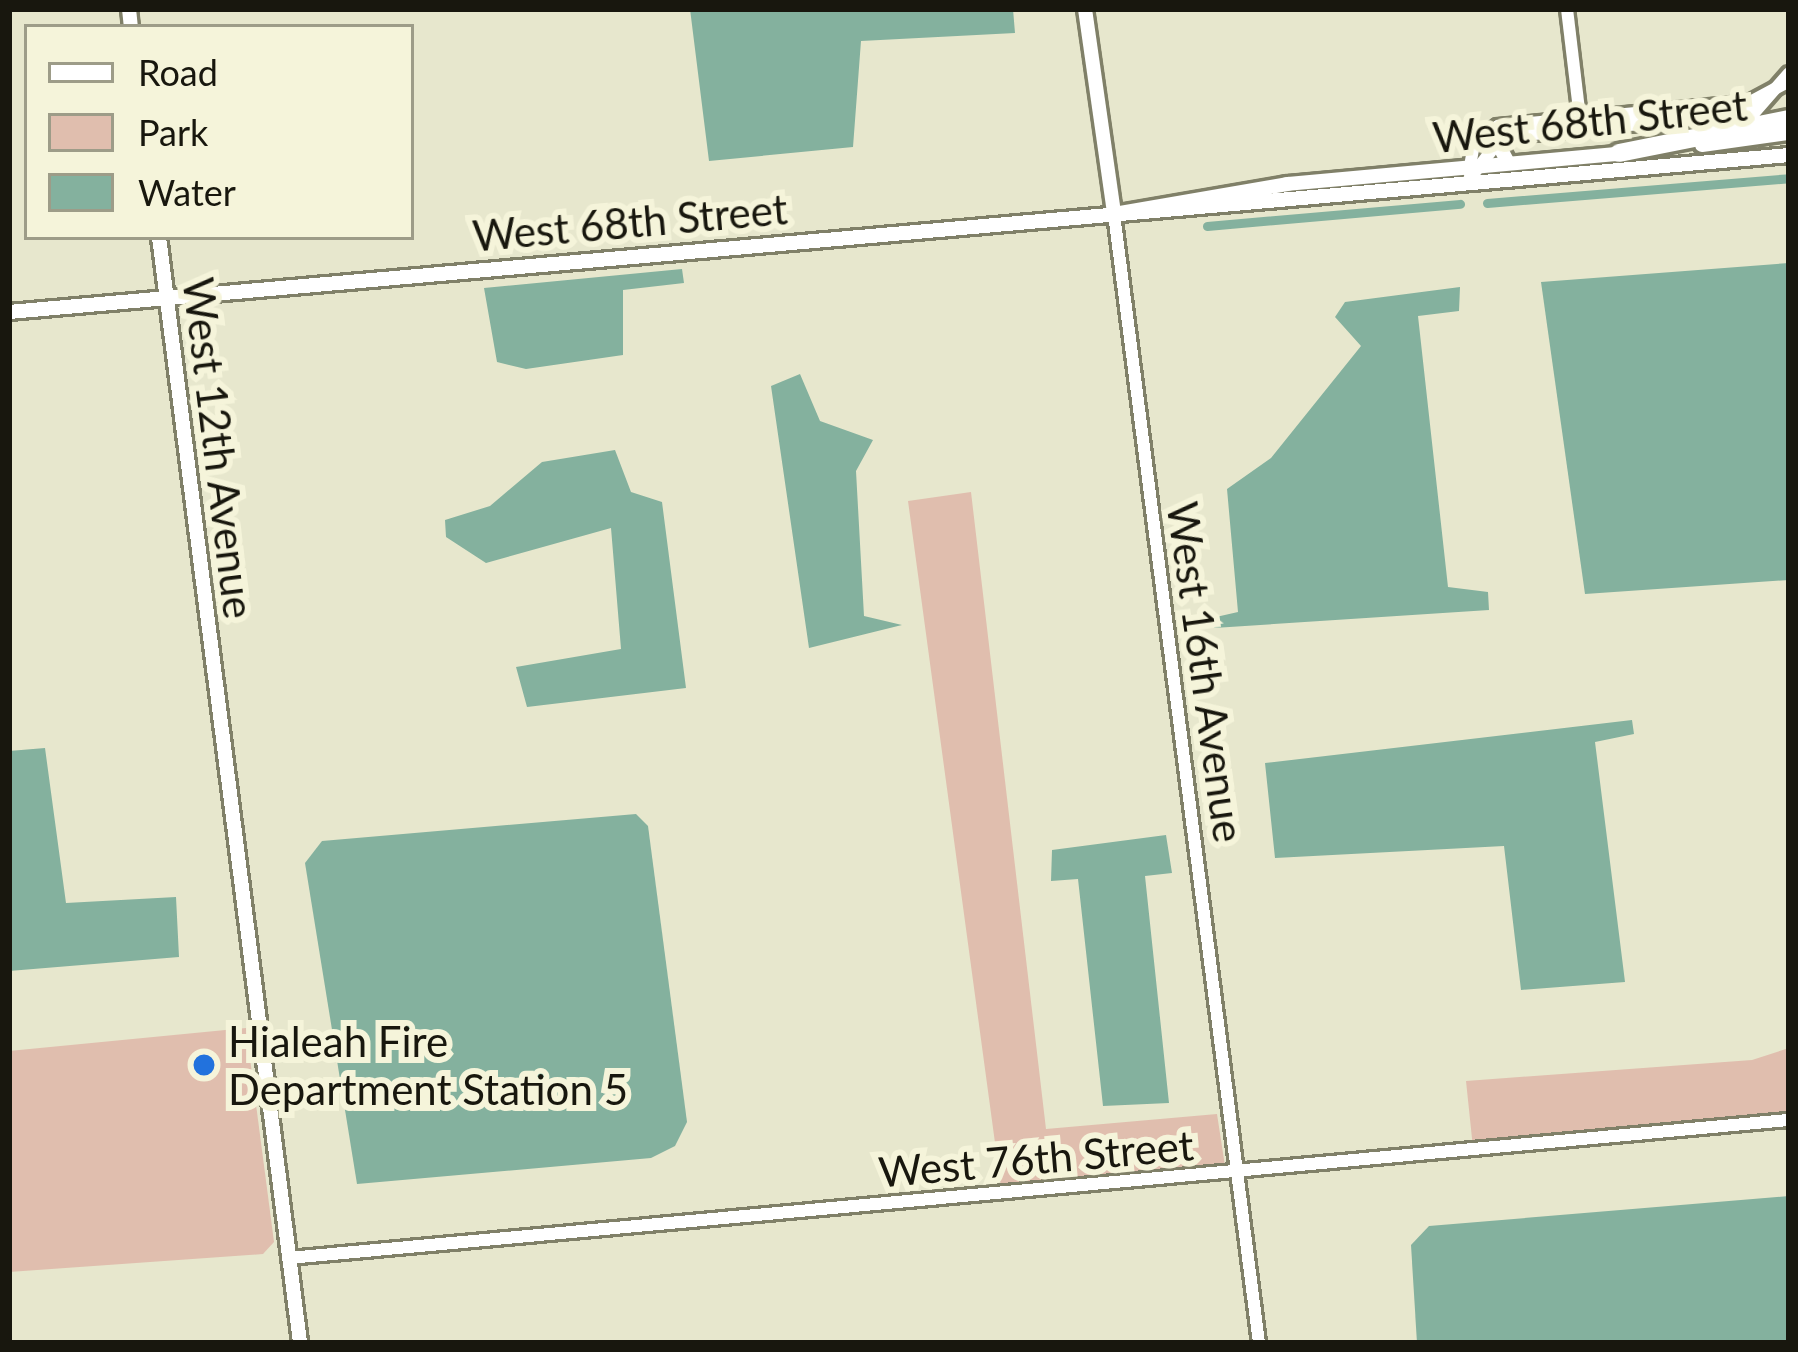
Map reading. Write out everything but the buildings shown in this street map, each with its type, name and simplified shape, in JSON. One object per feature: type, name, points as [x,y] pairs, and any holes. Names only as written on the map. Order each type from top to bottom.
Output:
[{"type":"highway","points":[[1618,153],[1789,119]]},
{"type":"main road","name":"West 16th Avenue","points":[[1085,9],[1114,214]]},
{"type":"main road","name":"West 68th Street","points":[[1472,171],[1508,163],[1789,134]]},
{"type":"main road","points":[[1488,136],[1508,163]]},
{"type":"main road","name":"West 68th Street","points":[[9,311],[1114,214],[1472,171],[1789,155]]},
{"type":"main road","name":"West 12th Avenue","points":[[159,240],[300,1343]]},
{"type":"street","points":[[1567,9],[1580,118]]},
{"type":"street","points":[[1488,136],[1580,118],[1750,102],[1787,78]]},
{"type":"street","points":[[1488,136],[1754,112],[1787,78]]},
{"type":"street","points":[[1564,131],[1580,118]]},
{"type":"street","points":[[1472,171],[1488,136]]},
{"type":"street","name":"West 16th Avenue","points":[[1114,214],[1259,1343]]},
{"type":"street","name":"West 76th Street","points":[[289,1258],[1789,1120]]},
{"type":"green space","points":[[971,492],[1046,1129],[1217,1114],[1225,1166],[1001,1187],[908,501]]},
{"type":"green space","points":[[246,1028],[274,1242],[263,1254],[9,1272],[9,1051]]},
{"type":"green space","points":[[1789,1048],[1789,1117],[1473,1148],[1466,1081],[1752,1060]]},
{"type":"water","points":[[690,9],[1013,9],[1015,33],[861,41],[853,147],[709,161]]},
{"type":"water","points":[[1789,263],[1789,580],[1585,594],[1541,282]]},
{"type":"water","points":[[682,269],[684,283],[623,290],[623,355],[526,369],[497,362],[484,288]]},
{"type":"water","points":[[1460,287],[1459,311],[1418,316],[1448,587],[1488,592],[1489,610],[1214,628],[1216,617],[1238,612],[1227,489],[1271,458],[1361,346],[1335,317],[1345,302]]},
{"type":"water","points":[[800,374],[820,421],[873,440],[856,471],[864,616],[902,625],[809,648],[771,386]]},
{"type":"water","points":[[615,450],[631,492],[662,502],[686,688],[527,707],[516,667],[621,649],[611,528],[486,563],[446,537],[445,520],[490,506],[542,462]]},
{"type":"water","points":[[1632,720],[1634,734],[1595,742],[1625,982],[1521,990],[1504,846],[1275,858],[1265,763]]},
{"type":"water","points":[[45,748],[66,903],[176,897],[179,957],[9,971],[9,751]]},
{"type":"water","points":[[636,814],[648,826],[687,1122],[675,1146],[651,1158],[357,1184],[305,863],[322,841]]},
{"type":"water","points":[[1166,835],[1172,873],[1145,876],[1169,1103],[1103,1106],[1078,879],[1051,881],[1052,850]]},
{"type":"water","points":[[1789,1196],[1789,1343],[1417,1343],[1411,1245],[1429,1226]]},
{"type":"waterway","points":[[1487,203],[1789,178]]},
{"type":"waterway","points":[[1207,226],[1460,204]]},
{"type":"place","name":"Hialeah Fire Department Station 5","points":[[204,1065]]}]
